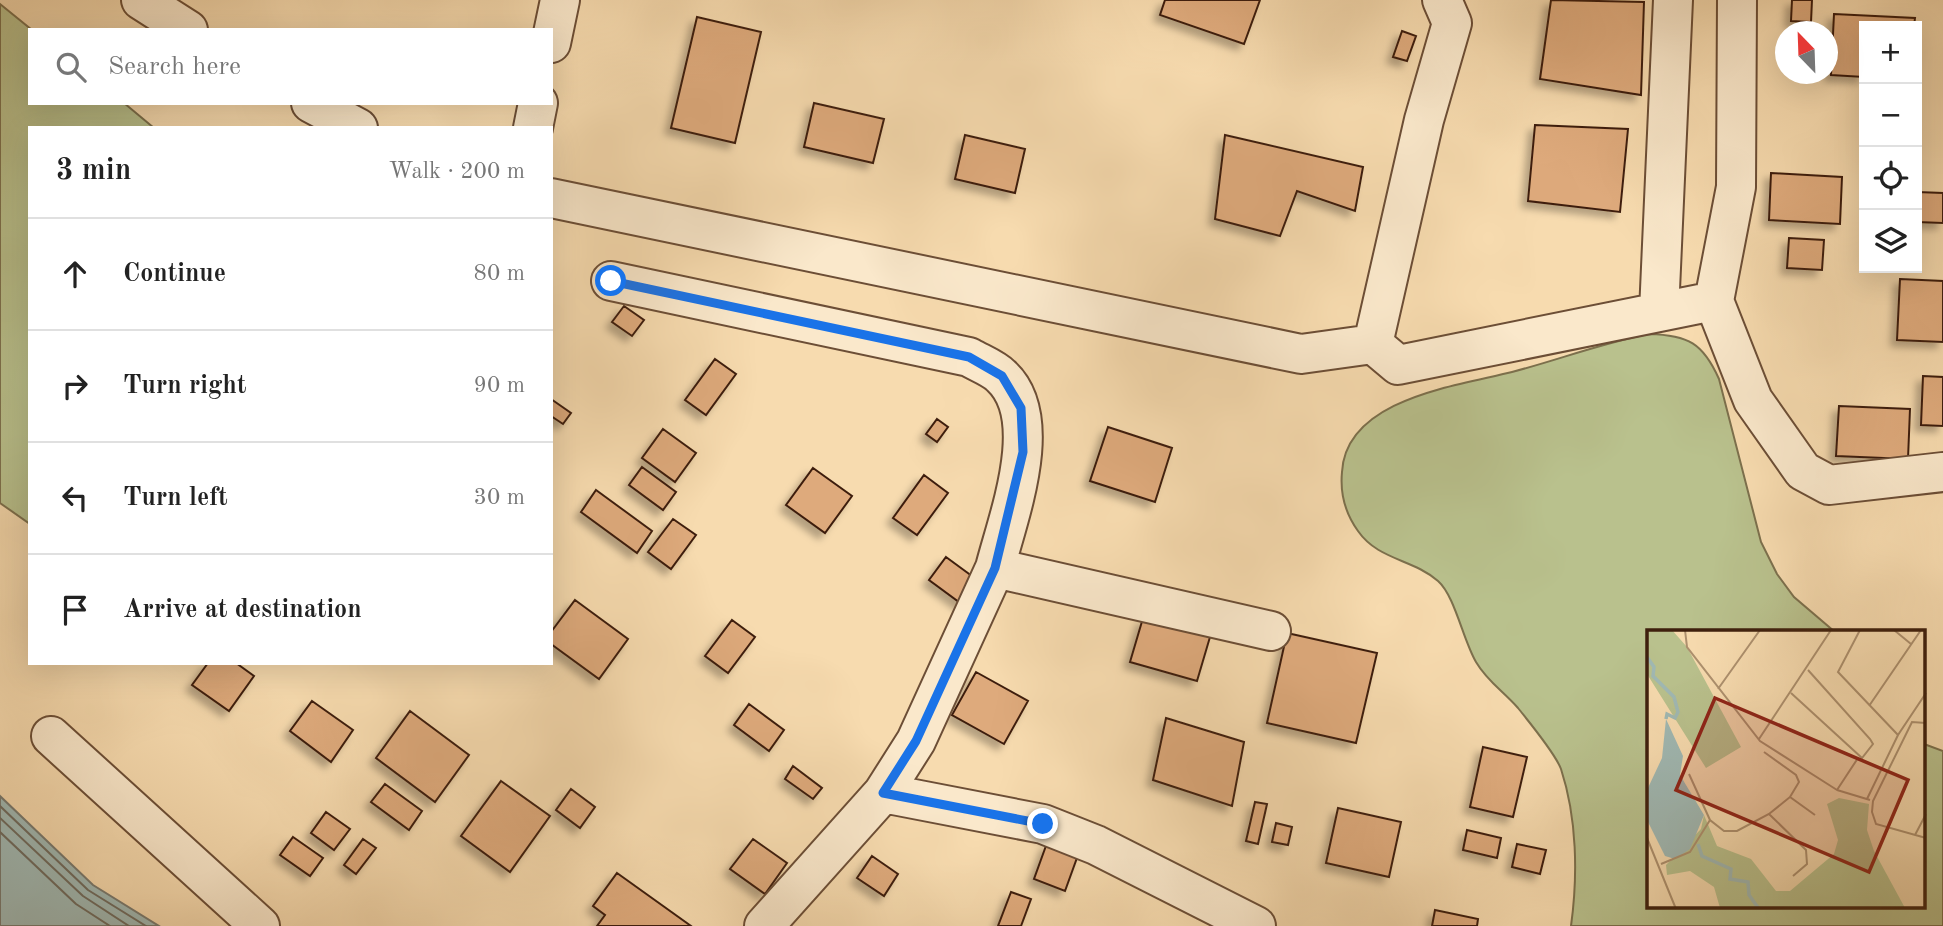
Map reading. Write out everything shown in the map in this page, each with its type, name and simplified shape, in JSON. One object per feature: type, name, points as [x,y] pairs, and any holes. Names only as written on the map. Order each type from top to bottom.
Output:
[{"type":"street","points":[[141,0],[185,28]]},
{"type":"street","points":[[553,34],[561,0]]},
{"type":"street","points":[[1373,344],[1424,120],[1452,23],[1442,0]]},
{"type":"street","points":[[1659,312],[1673,0]]},
{"type":"street","points":[[1737,0],[1736,187],[1714,301],[1753,400],[1803,471],[1829,485],[1943,472]]},
{"type":"street","points":[[315,105],[354,126]]},
{"type":"street","points":[[533,126],[538,105]]},
{"type":"street","points":[[553,198],[1301,354],[1373,344],[1398,365],[1714,301]]},
{"type":"street","points":[[611,281],[969,357],[1002,376],[1021,408],[1023,452],[995,568],[916,741],[883,793],[764,926]]},
{"type":"street","points":[[995,568],[1271,631]]},
{"type":"street","points":[[51,736],[260,926]]},
{"type":"street","points":[[883,793],[1043,824],[1096,845],[1256,926]]},
{"type":"green space","points":[[0,4],[30,28],[28,105],[126,105],[152,126],[28,126],[28,523],[0,503]]},
{"type":"green space","points":[[1649,334],[1674,336],[1693,343],[1707,357],[1719,379],[1761,542],[1777,574],[1794,597],[1833,630],[1647,630],[1647,908],[1926,908],[1926,745],[1943,751],[1943,926],[1571,926],[1575,847],[1570,807],[1558,762],[1518,708],[1480,669],[1471,653],[1454,607],[1438,581],[1418,568],[1375,548],[1358,531],[1344,503],[1342,472],[1348,447],[1362,428],[1383,412],[1408,400]]},
{"type":"water","points":[[0,796],[93,885],[159,926],[0,926]]},
{"type":"building","points":[[1165,0],[1260,0],[1244,44],[1160,15]]},
{"type":"building","points":[[1551,0],[1644,2],[1641,95],[1540,79]]},
{"type":"building","points":[[1792,0],[1812,0],[1811,21],[1791,21]]},
{"type":"building","points":[[1834,14],[1915,18],[1915,21],[1859,21],[1859,77],[1838,75],[1838,21],[1834,21]]},
{"type":"building","points":[[697,17],[761,32],[735,143],[671,128]]},
{"type":"building","points":[[1402,31],[1416,36],[1407,61],[1393,57]]},
{"type":"building","points":[[814,103],[884,119],[873,163],[804,147]]},
{"type":"building","points":[[1535,125],[1628,129],[1620,212],[1528,201]]},
{"type":"building","points":[[965,135],[1025,149],[1015,193],[955,179]]},
{"type":"building","points":[[1225,135],[1363,167],[1355,211],[1297,191],[1280,236],[1215,219]]},
{"type":"building","points":[[1771,173],[1842,177],[1840,224],[1769,220]]},
{"type":"building","points":[[1922,192],[1943,193],[1943,223],[1922,222]]},
{"type":"building","points":[[1789,238],[1824,240],[1822,270],[1787,268]]},
{"type":"building","points":[[1900,279],[1943,281],[1943,342],[1897,340]]},
{"type":"building","points":[[624,306],[644,320],[632,336],[612,322]]},
{"type":"building","points":[[715,359],[736,374],[706,415],[685,400]]},
{"type":"building","points":[[1923,376],[1943,377],[1943,426],[1921,425]]},
{"type":"building","points":[[553,400],[571,413],[563,424],[553,417]]},
{"type":"building","points":[[1839,406],[1910,409],[1908,459],[1836,456]]},
{"type":"building","points":[[937,419],[948,427],[937,442],[926,434]]},
{"type":"building","points":[[1108,427],[1172,448],[1155,502],[1090,481]]},
{"type":"building","points":[[663,429],[696,453],[675,482],[642,458]]},
{"type":"building","points":[[642,467],[676,492],[663,510],[629,485]]},
{"type":"building","points":[[813,468],[852,496],[825,533],[786,505]]},
{"type":"building","points":[[924,475],[948,493],[917,535],[893,518]]},
{"type":"building","points":[[596,490],[652,531],[637,553],[581,512]]},
{"type":"building","points":[[673,519],[696,535],[671,569],[648,552]]},
{"type":"building","points":[[946,557],[980,582],[963,605],[929,580]]},
{"type":"building","points":[[575,600],[628,639],[599,679],[553,645],[553,629]]},
{"type":"building","points":[[1143,618],[1210,637],[1197,681],[1130,662]]},
{"type":"building","points":[[732,620],[755,637],[728,673],[705,656]]},
{"type":"building","points":[[1287,633],[1377,653],[1356,743],[1267,723]]},
{"type":"building","points":[[207,665],[239,665],[254,676],[229,711],[192,685]]},
{"type":"building","points":[[976,672],[1028,701],[1004,744],[952,715]]},
{"type":"building","points":[[312,701],[353,730],[331,762],[290,731]]},
{"type":"building","points":[[749,704],[784,730],[769,751],[734,725]]},
{"type":"building","points":[[410,711],[469,755],[435,802],[376,758]]},
{"type":"building","points":[[1166,718],[1244,742],[1232,806],[1153,780]]},
{"type":"building","points":[[1483,747],[1527,757],[1513,817],[1470,807]]},
{"type":"building","points":[[793,766],[822,788],[813,799],[785,779]]},
{"type":"building","points":[[501,781],[550,816],[510,872],[461,836]]},
{"type":"building","points":[[385,784],[422,811],[409,830],[371,802]]},
{"type":"building","points":[[571,789],[595,807],[580,828],[556,810]]},
{"type":"building","points":[[1255,802],[1267,804],[1258,844],[1246,841]]},
{"type":"building","points":[[1338,808],[1401,822],[1389,877],[1326,863]]},
{"type":"building","points":[[326,812],[350,829],[334,850],[311,833]]},
{"type":"building","points":[[1276,823],[1292,827],[1288,845],[1272,842]]},
{"type":"building","points":[[1467,830],[1501,838],[1497,858],[1463,850]]},
{"type":"building","points":[[293,837],[323,858],[310,876],[280,855]]},
{"type":"building","points":[[363,839],[376,848],[356,874],[344,865]]},
{"type":"building","points":[[753,839],[787,863],[765,894],[730,869]]},
{"type":"building","points":[[1047,843],[1078,855],[1065,891],[1034,879]]},
{"type":"building","points":[[1517,844],[1546,850],[1540,874],[1512,867]]},
{"type":"building","points":[[872,856],[898,874],[884,896],[857,878]]},
{"type":"building","points":[[617,873],[691,926],[597,926],[605,915],[593,906]]},
{"type":"building","points":[[1011,892],[1031,899],[1021,926],[998,926]]},
{"type":"building","points":[[1435,910],[1478,919],[1477,926],[1432,926]]},
{"type":"route","points":[[611,281],[969,357],[1002,376],[1021,408],[1023,452],[995,568],[916,741],[883,793],[1043,824]]}]
